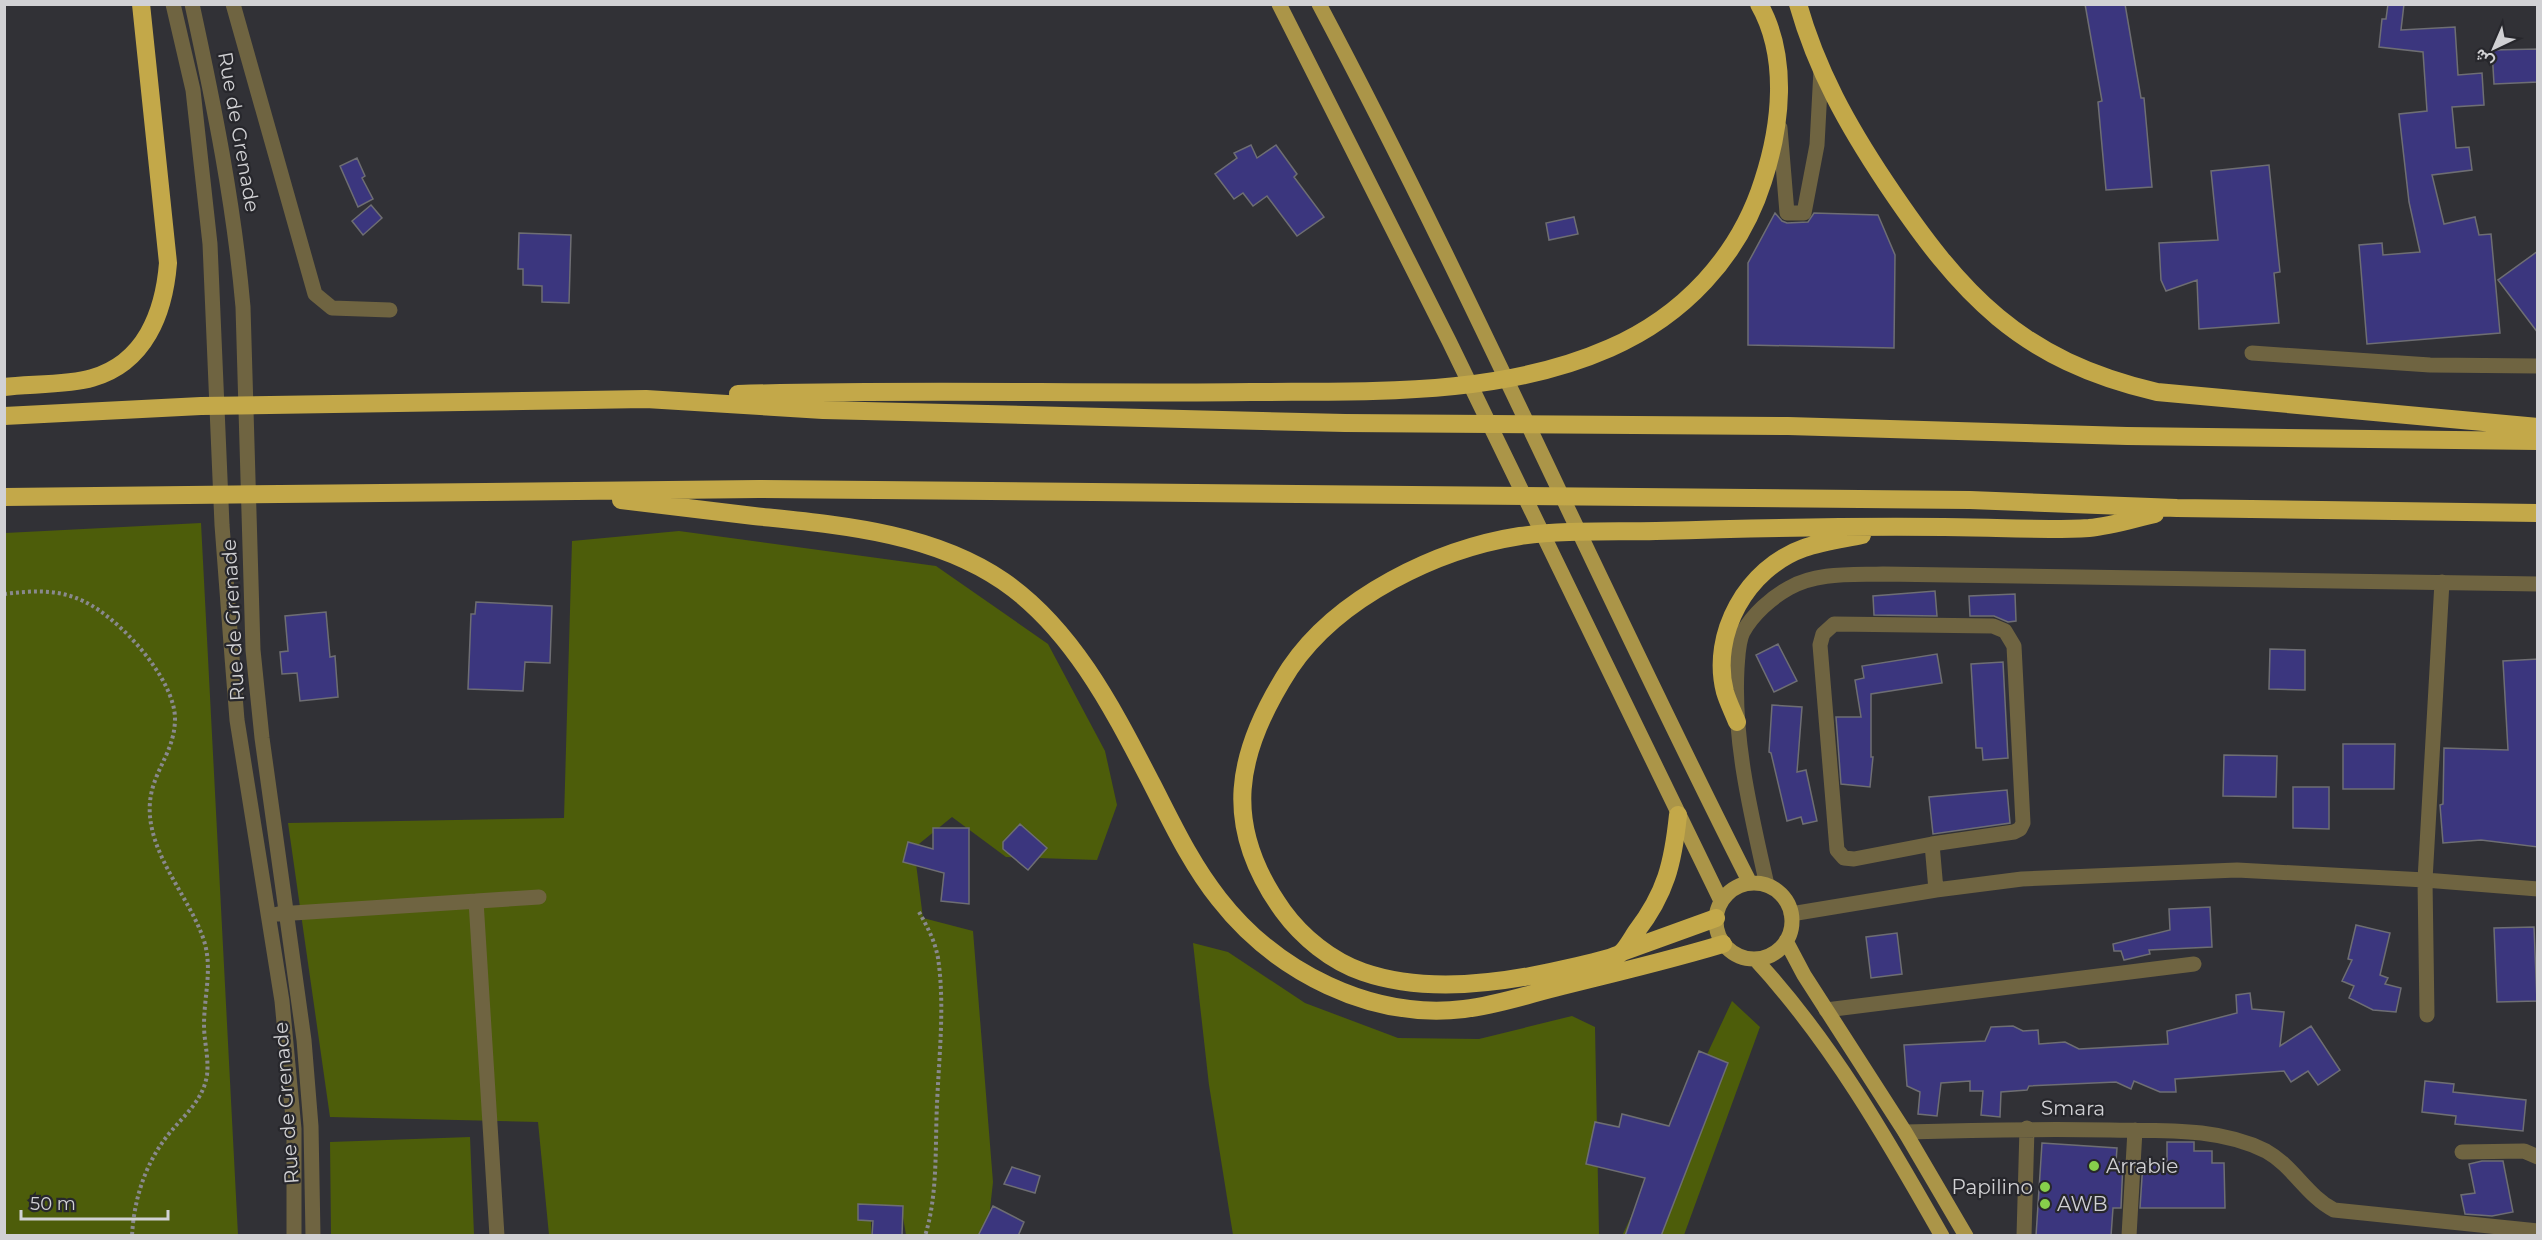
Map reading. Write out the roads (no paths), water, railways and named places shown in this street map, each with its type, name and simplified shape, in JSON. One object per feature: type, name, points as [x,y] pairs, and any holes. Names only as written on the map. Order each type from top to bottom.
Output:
[{"type":"highway","points":[[4,387],[92,378],[121,363],[144,342],[159,315],[166,291],[168,263],[141,4]]},
{"type":"highway","points":[[4,416],[212,406],[646,399],[881,390],[1331,392],[1437,387],[1508,379],[1563,366],[1607,350],[1654,325],[1676,309],[1710,276],[1737,237],[1761,189],[1773,146],[1778,110],[1779,84],[1774,42],[1759,4]]},
{"type":"highway","points":[[1798,4],[1821,70],[1849,126],[1925,242],[1949,271],[2011,329],[2066,362],[2116,382],[2157,392],[2538,427]]},
{"type":"highway","points":[[646,399],[824,410],[1345,423],[1788,426],[2127,436],[2538,441]]},
{"type":"highway","points":[[4,497],[759,489],[1400,493],[1970,500],[2177,508],[2538,513]]},
{"type":"highway","points":[[533,492],[816,522],[897,536],[955,555],[1002,581],[1039,610],[1088,672],[1113,711],[1192,861],[1220,900],[1259,942],[1300,971],[1375,1004],[1415,1010],[1463,1009],[1514,1000],[1723,944]]},
{"type":"highway","points":[[1718,909],[1620,953],[1536,975],[1496,982],[1433,984],[1392,981],[1359,971],[1332,958],[1293,924],[1259,875],[1245,836],[1241,801],[1248,753],[1266,706],[1297,658],[1327,627],[1362,597],[1420,566],[1456,553],[1532,536],[1744,528],[1897,526],[2087,528],[2110,525],[2177,508]]},
{"type":"highway","points":[[1737,722],[1725,691],[1723,656],[1729,620],[1749,586],[1777,561],[1803,548],[1897,526]]},
{"type":"highway","points":[[1620,953],[1658,902],[1674,854],[1678,815]]},
{"type":"main road","points":[[1279,4],[1449,340],[1678,815],[1718,909],[1717,932],[1723,944],[1732,952],[1755,959],[1802,1012],[1880,1130],[1942,1236]]},
{"type":"main road","points":[[1318,4],[1390,142],[1750,883]]},
{"type":"main road","points":[[1326,4],[1330,27]]},
{"type":"main road","points":[[1718,909],[1734,888],[1750,883],[1767,885],[1787,902],[1791,914],[1791,928],[1786,941],[1778,951],[1755,959]]},
{"type":"main road","points":[[1786,941],[1826,1010],[1905,1132],[1966,1236]]},
{"type":"street","name":"Rue de Grenade","points":[[173,4],[193,90],[206,198],[222,525],[237,720],[282,1001],[294,1130],[294,1236]]},
{"type":"street","name":"Rue de Grenade","points":[[192,4],[230,188],[242,297],[253,650],[308,1084],[313,1236]]},
{"type":"street","points":[[233,4],[315,294],[332,308],[390,310]]},
{"type":"street","points":[[1778,110],[1787,213],[1804,213],[1817,145],[1821,70]]},
{"type":"street","points":[[2252,353],[2430,364],[2538,366]]},
{"type":"street","points":[[1767,885],[1750,806],[1737,722],[1737,666],[1742,633],[1764,606],[1789,588],[1829,576],[1883,574],[2538,584]]},
{"type":"street","points":[[2427,1016],[2425,880],[2442,582]]},
{"type":"street","points":[[1834,624],[1994,626],[2005,631],[2014,646],[2023,823],[2020,829],[2014,832],[1932,844],[1854,859],[1844,858],[1837,850],[1820,645],[1824,634],[1834,624]]},
{"type":"street","points":[[1932,844],[1936,890]]},
{"type":"street","points":[[1791,914],[1936,890],[2022,879],[2237,870],[2425,880],[2538,889]]},
{"type":"street","points":[[269,914],[539,897]]},
{"type":"street","points":[[476,901],[497,1236]]},
{"type":"street","points":[[1826,1010],[2194,964]]},
{"type":"street","points":[[2024,1236],[2027,1128]]},
{"type":"street","name":"Smara","points":[[1905,1132],[2027,1128],[2172,1130],[2238,1140],[2267,1152],[2289,1168],[2323,1204],[2334,1210],[2538,1231]]},
{"type":"street","points":[[2128,1236],[2136,1130]]},
{"type":"street","points":[[2462,1152],[2524,1151],[2538,1157]]},
{"type":"place","name":"Arrabie","points":[[2094,1166]]},
{"type":"place","name":"Papilino","points":[[2045,1187]]},
{"type":"place","name":"AWB","points":[[2045,1204]]}]
